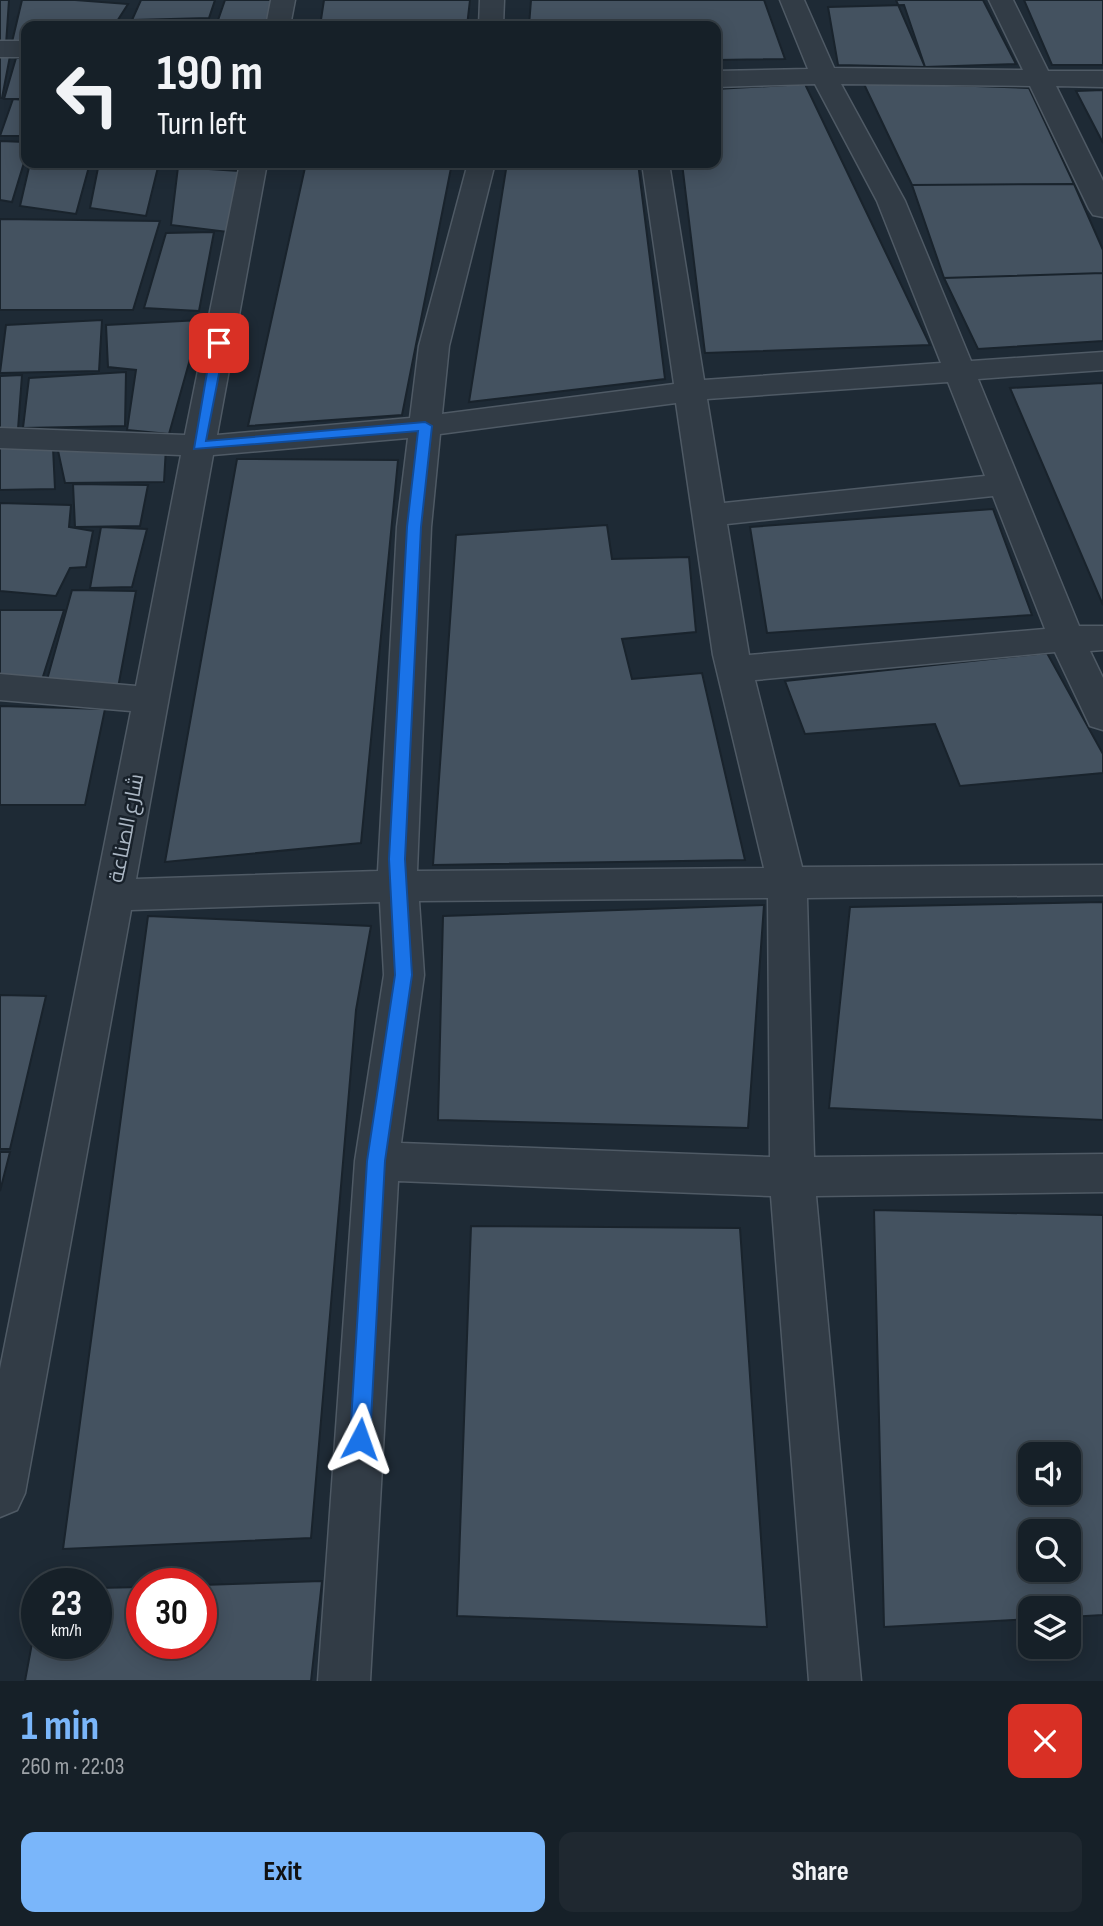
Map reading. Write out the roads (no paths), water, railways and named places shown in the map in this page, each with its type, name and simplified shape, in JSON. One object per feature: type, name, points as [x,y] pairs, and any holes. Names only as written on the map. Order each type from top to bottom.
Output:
[{"type":"street","points":[[279,21],[282,0]]},
{"type":"street","points":[[491,21],[492,0]]},
{"type":"street","points":[[792,0],[824,76],[891,201],[962,369],[1067,639],[1103,718]]},
{"type":"street","points":[[1001,0],[1103,209]]},
{"type":"street","points":[[0,49],[21,49]]},
{"type":"street","points":[[721,79],[824,76],[1103,79]]},
{"type":"street","name":"شارع الصناعة","points":[[0,1493],[252,168]]},
{"type":"street","points":[[344,1681],[376,1161],[404,975],[397,859],[414,527],[434,346],[480,168]]},
{"type":"street","points":[[656,168],[734,669],[787,884],[792,1177],[835,1681]]},
{"type":"street","points":[[0,438],[199,446],[425,426],[575,409],[690,391],[1103,360]]},
{"type":"street","points":[[711,515],[1006,484]]},
{"type":"street","points":[[734,669],[1103,638]]},
{"type":"street","points":[[0,687],[151,700]]},
{"type":"street","points":[[114,895],[398,886],[1103,880]]},
{"type":"street","points":[[376,1161],[792,1177],[1103,1173]]}]
